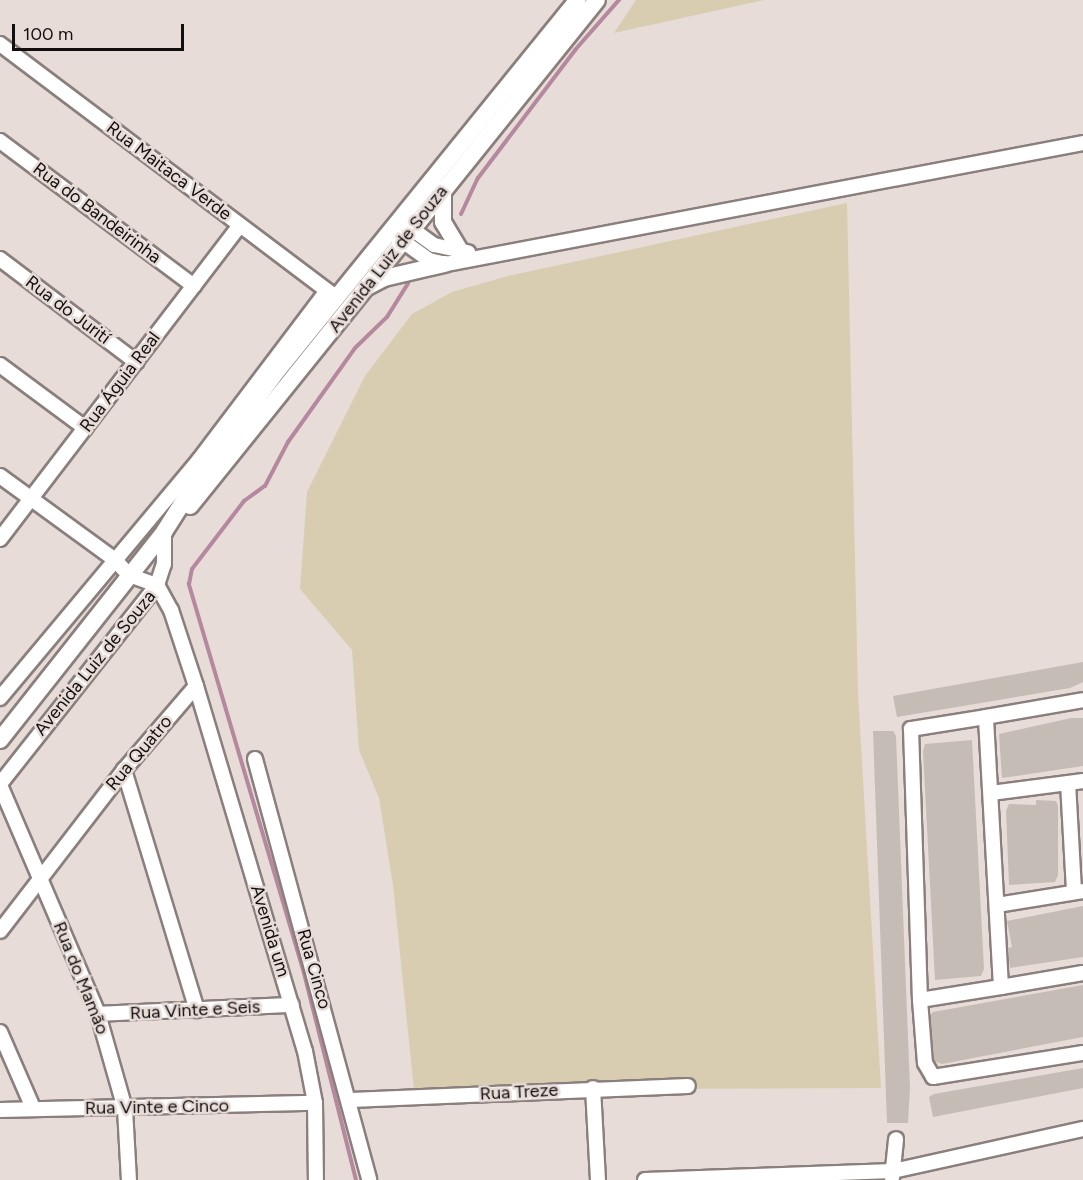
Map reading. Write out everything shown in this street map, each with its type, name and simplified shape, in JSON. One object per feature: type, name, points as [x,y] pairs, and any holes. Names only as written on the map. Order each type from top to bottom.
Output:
[{"type":"main road","name":"Avenida Luiz de Souza","points":[[177,514],[204,490],[363,289],[401,231],[578,0]]},
{"type":"main road","name":"Avenida Luiz de Souza","points":[[0,740],[164,532],[243,414],[333,295],[443,189],[597,0]]},
{"type":"main road","points":[[443,189],[442,222],[461,252]]},
{"type":"main road","points":[[363,289],[384,279],[444,264]]},
{"type":"street","name":"Rua Maitaca Verde","points":[[0,44],[333,295]]},
{"type":"street","name":"Rua do Bandeirinha","points":[[0,141],[194,286]]},
{"type":"street","points":[[401,231],[429,260],[444,264],[1083,143]]},
{"type":"street","name":"Rua Águia Real","points":[[0,539],[240,225]]},
{"type":"street","points":[[401,231],[434,245],[461,252],[509,253]]},
{"type":"street","name":"Rua do Jurití","points":[[0,259],[136,362]]},
{"type":"street","points":[[0,698],[199,460],[333,295]]},
{"type":"street","points":[[0,365],[85,428]]},
{"type":"street","points":[[0,476],[115,560],[129,575],[157,585],[171,610],[196,686]]},
{"type":"street","name":"Avenida Luiz de Souza","points":[[0,784],[157,585],[164,564],[164,532]]},
{"type":"street","name":"Rua Quatro","points":[[0,932],[124,770],[196,686]]},
{"type":"street","name":"Avenida um","points":[[196,686],[292,1005],[315,1103],[316,1180]]},
{"type":"street","points":[[1083,700],[911,729],[920,1000],[925,1063],[933,1077],[1083,1053]]},
{"type":"street","points":[[986,717],[1001,987]]},
{"type":"street","name":"Rua Cinco","points":[[255,759],[351,1100],[369,1180]]},
{"type":"street","points":[[124,770],[197,1010]]},
{"type":"street","points":[[992,793],[1083,781]]},
{"type":"street","points":[[997,905],[1078,891],[1068,783]]},
{"type":"street","name":"Rua do Mamão","points":[[0,784],[98,1014],[125,1109],[129,1180]]},
{"type":"street","points":[[920,1000],[1083,973]]},
{"type":"street","name":"Rua Vinte e Seis","points":[[98,1014],[292,1005]]},
{"type":"street","points":[[0,1032],[33,1108]]},
{"type":"street","name":"Rua Treze","points":[[351,1100],[688,1086]]},
{"type":"street","points":[[593,1089],[598,1180]]},
{"type":"street","name":"Rua Vinte e Cinco","points":[[0,1110],[315,1103]]},
{"type":"street","points":[[645,1180],[892,1175],[1083,1129]]},
{"type":"street","points":[[892,1175],[896,1139]]},
{"type":"shaded area","points":[[636,0],[764,0],[614,33]]},
{"type":"shaded area","points":[[847,203],[858,693],[881,1088],[414,1090],[393,885],[379,798],[359,750],[352,650],[300,589],[307,492],[365,376],[412,314],[452,292],[508,276]]},
{"type":"building","points":[[1083,662],[1083,682],[1070,688],[897,717],[893,696]]},
{"type":"building","points":[[1071,718],[1083,718],[1083,766],[1002,778],[999,734]]},
{"type":"building","points":[[873,731],[893,731],[896,736],[910,1088],[908,1123],[887,1123]]},
{"type":"building","points":[[972,740],[984,969],[981,976],[935,980],[923,751],[925,744]]},
{"type":"building","points":[[1036,800],[1056,801],[1058,806],[1058,875],[1055,882],[1009,885],[1006,811],[1009,804],[1036,805]]},
{"type":"building","points":[[1083,906],[1083,957],[1010,968],[1008,948],[1012,947],[1007,921]]},
{"type":"building","points":[[1083,985],[1083,1037],[942,1064],[934,1061],[930,1016],[933,1012]]},
{"type":"building","points":[[1083,1068],[1083,1088],[933,1117],[929,1097],[934,1094]]},
{"type":"waterway","points":[[461,214],[478,178],[575,50],[619,0]]},
{"type":"waterway","points":[[356,1180],[304,973],[189,584],[192,569],[244,501],[265,486],[288,442],[355,348],[387,317],[408,283]]}]
